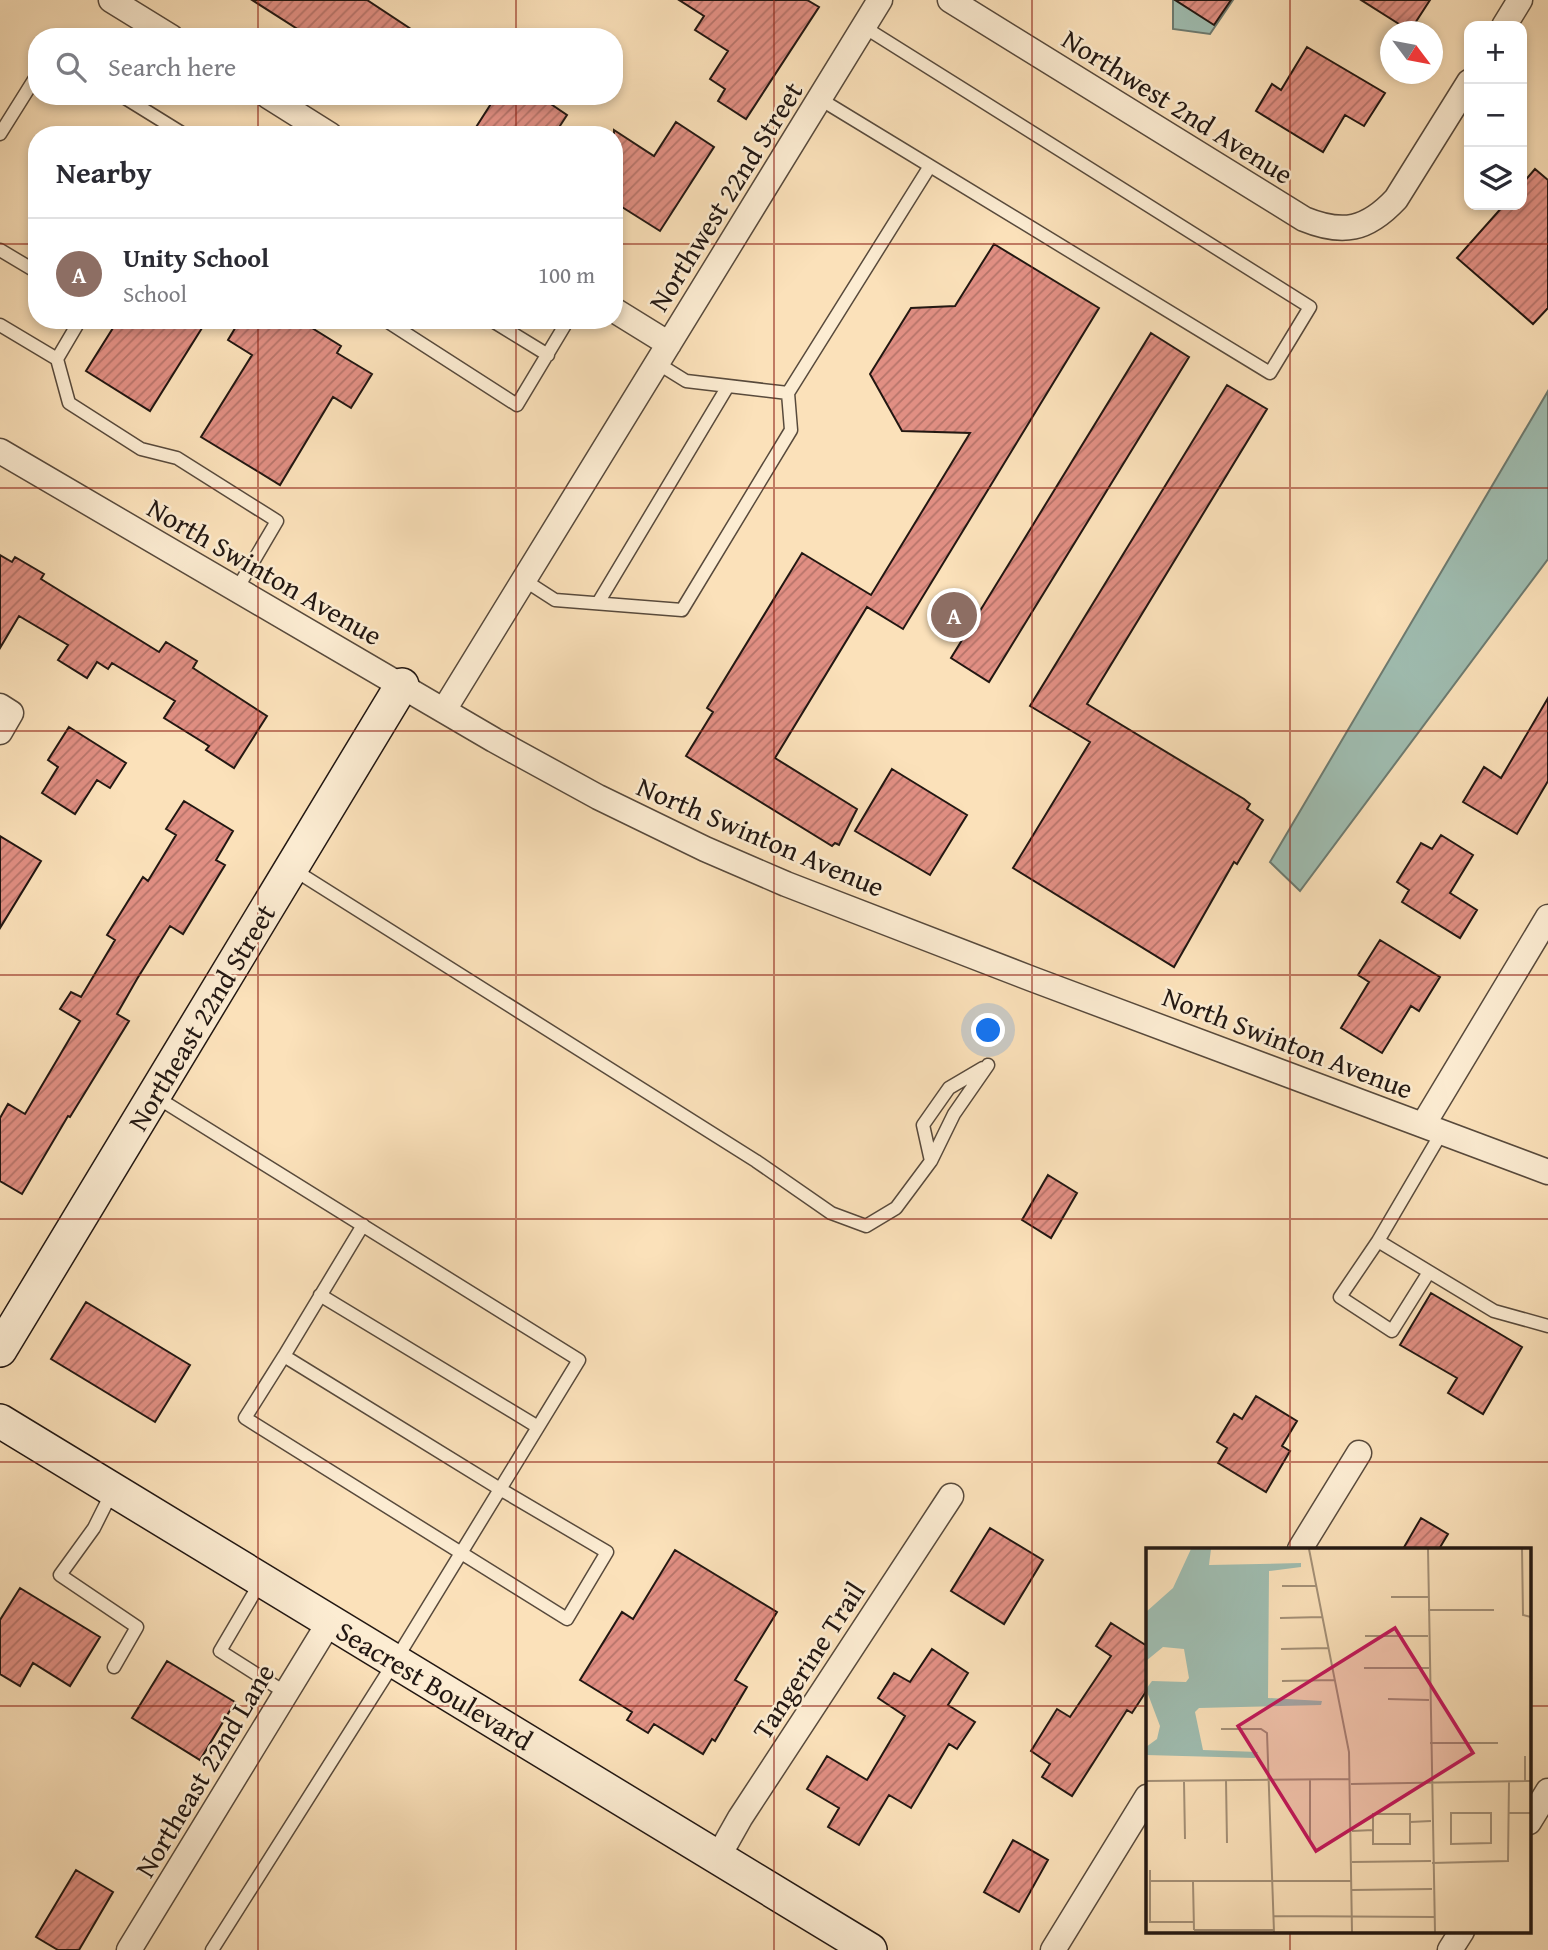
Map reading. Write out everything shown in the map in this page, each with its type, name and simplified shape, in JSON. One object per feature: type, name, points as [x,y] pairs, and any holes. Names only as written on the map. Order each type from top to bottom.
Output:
[{"type":"street","points":[[111,0],[156,28]]},
{"type":"street","name":"Northwest 22nd Street","points":[[444,710],[880,0]]},
{"type":"street","name":"Northwest 2nd Avenue","points":[[950,0],[1304,219],[1323,227],[1344,229],[1364,224],[1382,214],[1396,199],[1468,84]]},
{"type":"street","points":[[1507,21],[1520,0]]},
{"type":"street","points":[[282,105],[316,126]]},
{"type":"street","points":[[623,318],[663,353]]},
{"type":"street","name":"North Swinton Avenue","points":[[0,451],[598,797],[739,864],[1032,979],[1548,1172]]},
{"type":"street","name":"Northeast 22nd Street","points":[[0,1350],[402,685]]},
{"type":"street","points":[[0,706],[11,713],[0,732]]},
{"type":"street","points":[[1433,1129],[1548,917]]},
{"type":"street","name":"Seacrest Boulevard","points":[[0,1421],[870,1950]]},
{"type":"street","points":[[1301,1548],[1359,1453]]},
{"type":"street","name":"Tangerine Trail","points":[[718,1857],[740,1818],[951,1496]]},
{"type":"street","name":"Northeast 22nd Lane","points":[[129,1950],[330,1621]]},
{"type":"street","points":[[1530,1820],[1548,1791]]},
{"type":"street","points":[[1053,1950],[1146,1799]]},
{"type":"street","points":[[1450,1950],[1461,1932]]},
{"type":"lane","points":[[820,99],[1270,373],[1310,307],[864,27]]},
{"type":"lane","points":[[0,134],[28,89]]},
{"type":"lane","points":[[137,105],[170,126]]},
{"type":"lane","points":[[524,580],[555,600],[682,610],[791,430],[788,393],[930,166]]},
{"type":"lane","points":[[0,250],[28,267]]},
{"type":"lane","points":[[0,325],[57,359],[69,403],[141,449],[177,458],[276,521],[237,589]]},
{"type":"lane","points":[[57,359],[75,329]]},
{"type":"lane","points":[[399,329],[517,405],[563,329]]},
{"type":"lane","points":[[506,329],[548,355]]},
{"type":"lane","points":[[663,353],[686,381],[788,393]]},
{"type":"lane","points":[[598,603],[727,386]]},
{"type":"lane","points":[[290,868],[756,1161],[831,1213],[866,1226],[896,1208],[931,1161],[954,1114],[988,1065],[949,1088],[923,1125],[931,1161]]},
{"type":"lane","points":[[153,1095],[579,1360],[212,1950]]},
{"type":"lane","points":[[1429,1272],[1392,1331],[1340,1297],[1378,1241],[1433,1129]]},
{"type":"lane","points":[[284,1356],[607,1552],[567,1619],[245,1418],[363,1225]]},
{"type":"lane","points":[[1378,1241],[1494,1311],[1548,1326]]},
{"type":"lane","points":[[320,1295],[538,1427]]},
{"type":"lane","points":[[114,1490],[94,1528],[60,1575],[137,1627],[114,1667]]},
{"type":"lane","points":[[262,1580],[220,1651],[286,1693]]},
{"type":"shaded area","points":[[1173,0],[1233,0],[1210,34],[1173,29]]},
{"type":"shaded area","points":[[1548,391],[1548,559],[1300,891],[1270,862]]},
{"type":"building","points":[[252,0],[367,0],[409,28],[296,28]]},
{"type":"building","points":[[679,0],[807,0],[819,7],[746,119],[718,101],[725,89],[710,79],[728,51],[695,30],[704,16]]},
{"type":"building","points":[[1175,0],[1231,0],[1214,25]]},
{"type":"building","points":[[1361,0],[1430,0],[1416,21],[1394,21]]},
{"type":"building","points":[[1307,47],[1385,93],[1364,126],[1345,115],[1323,152],[1256,111],[1272,84],[1281,90]]},
{"type":"building","points":[[490,105],[552,105],[567,115],[560,126],[477,126]]},
{"type":"building","points":[[676,122],[714,147],[660,231],[623,208],[623,136],[654,156]]},
{"type":"building","points":[[1535,169],[1548,180],[1548,308],[1533,324],[1457,258],[1500,210],[1527,210],[1527,178]]},
{"type":"building","points":[[994,244],[1099,308],[903,629],[867,607],[775,758],[857,809],[839,845],[835,843],[832,846],[686,756],[713,712],[707,708],[802,553],[871,595],[970,433],[902,431],[870,374],[911,308],[955,306]]},
{"type":"building","points":[[112,329],[201,329],[150,411],[86,371]]},
{"type":"building","points":[[235,329],[314,329],[341,346],[337,353],[372,374],[351,408],[333,397],[280,485],[201,437],[252,355],[228,340]]},
{"type":"building","points":[[1151,333],[1189,357],[989,682],[951,658]]},
{"type":"building","points":[[1227,385],[1267,409],[1087,704],[1244,799],[1250,804],[1247,809],[1263,820],[1237,864],[1234,862],[1174,967],[1013,868],[1090,742],[1030,706]]},
{"type":"building","points":[[0,555],[12,562],[15,557],[44,574],[41,579],[159,652],[166,642],[197,661],[193,668],[267,716],[234,768],[206,750],[209,746],[164,718],[175,701],[112,663],[108,669],[97,662],[87,678],[58,660],[68,645],[19,616],[0,648]]},
{"type":"building","points":[[1548,698],[1548,781],[1517,834],[1463,802],[1484,767],[1501,778]]},
{"type":"building","points":[[69,727],[126,763],[110,788],[97,780],[75,814],[42,793],[58,767],[48,760]]},
{"type":"building","points":[[892,769],[967,815],[930,875],[855,831]]},
{"type":"building","points":[[184,801],[233,831],[216,860],[225,865],[183,934],[170,926],[137,979],[117,1014],[129,1021],[22,1194],[0,1181],[0,1118],[8,1104],[25,1114],[80,1021],[60,1009],[71,992],[81,997],[115,940],[107,935],[143,877],[148,881],[176,835],[166,829]]},
{"type":"building","points":[[1441,835],[1473,855],[1450,893],[1477,910],[1460,938],[1402,902],[1409,890],[1397,882],[1421,843],[1432,849]]},
{"type":"building","points":[[0,836],[41,861],[0,928]]},
{"type":"building","points":[[1380,940],[1440,977],[1419,1011],[1411,1006],[1382,1053],[1341,1028],[1369,982],[1358,975]]},
{"type":"building","points":[[1048,1175],[1077,1193],[1051,1238],[1022,1220]]},
{"type":"building","points":[[1431,1293],[1522,1347],[1483,1414],[1448,1393],[1457,1378],[1400,1345]]},
{"type":"building","points":[[86,1302],[190,1365],[155,1422],[51,1359]]},
{"type":"building","points":[[1256,1396],[1297,1421],[1282,1446],[1290,1451],[1266,1492],[1218,1463],[1227,1448],[1217,1442],[1234,1414],[1242,1419]]},
{"type":"building","points":[[1421,1518],[1448,1534],[1440,1548],[1404,1548]]},
{"type":"building","points":[[990,1528],[1043,1560],[1004,1624],[951,1591]]},
{"type":"building","points":[[675,1550],[777,1612],[735,1680],[747,1687],[715,1741],[712,1739],[703,1754],[654,1724],[648,1733],[627,1720],[632,1712],[580,1680],[622,1612],[633,1619]]},
{"type":"building","points":[[20,1588],[100,1637],[70,1686],[33,1663],[20,1686],[0,1674],[0,1620]]},
{"type":"building","points":[[1111,1623],[1146,1645],[1146,1692],[1132,1713],[1127,1710],[1072,1796],[1042,1777],[1050,1764],[1031,1751],[1057,1709],[1070,1717],[1111,1656],[1096,1646]]},
{"type":"building","points":[[932,1649],[968,1673],[948,1705],[975,1722],[957,1749],[949,1744],[911,1808],[889,1795],[859,1845],[828,1827],[839,1808],[807,1789],[827,1756],[867,1780],[905,1716],[878,1698],[894,1673],[910,1682]]},
{"type":"building","points":[[167,1661],[235,1702],[200,1760],[132,1718]]},
{"type":"building","points":[[1013,1840],[1048,1860],[1019,1912],[984,1892]]},
{"type":"building","points":[[76,1870],[113,1892],[79,1950],[58,1950],[36,1937]]},
{"type":"place","name":"Unity School","points":[[954,615]]}]
